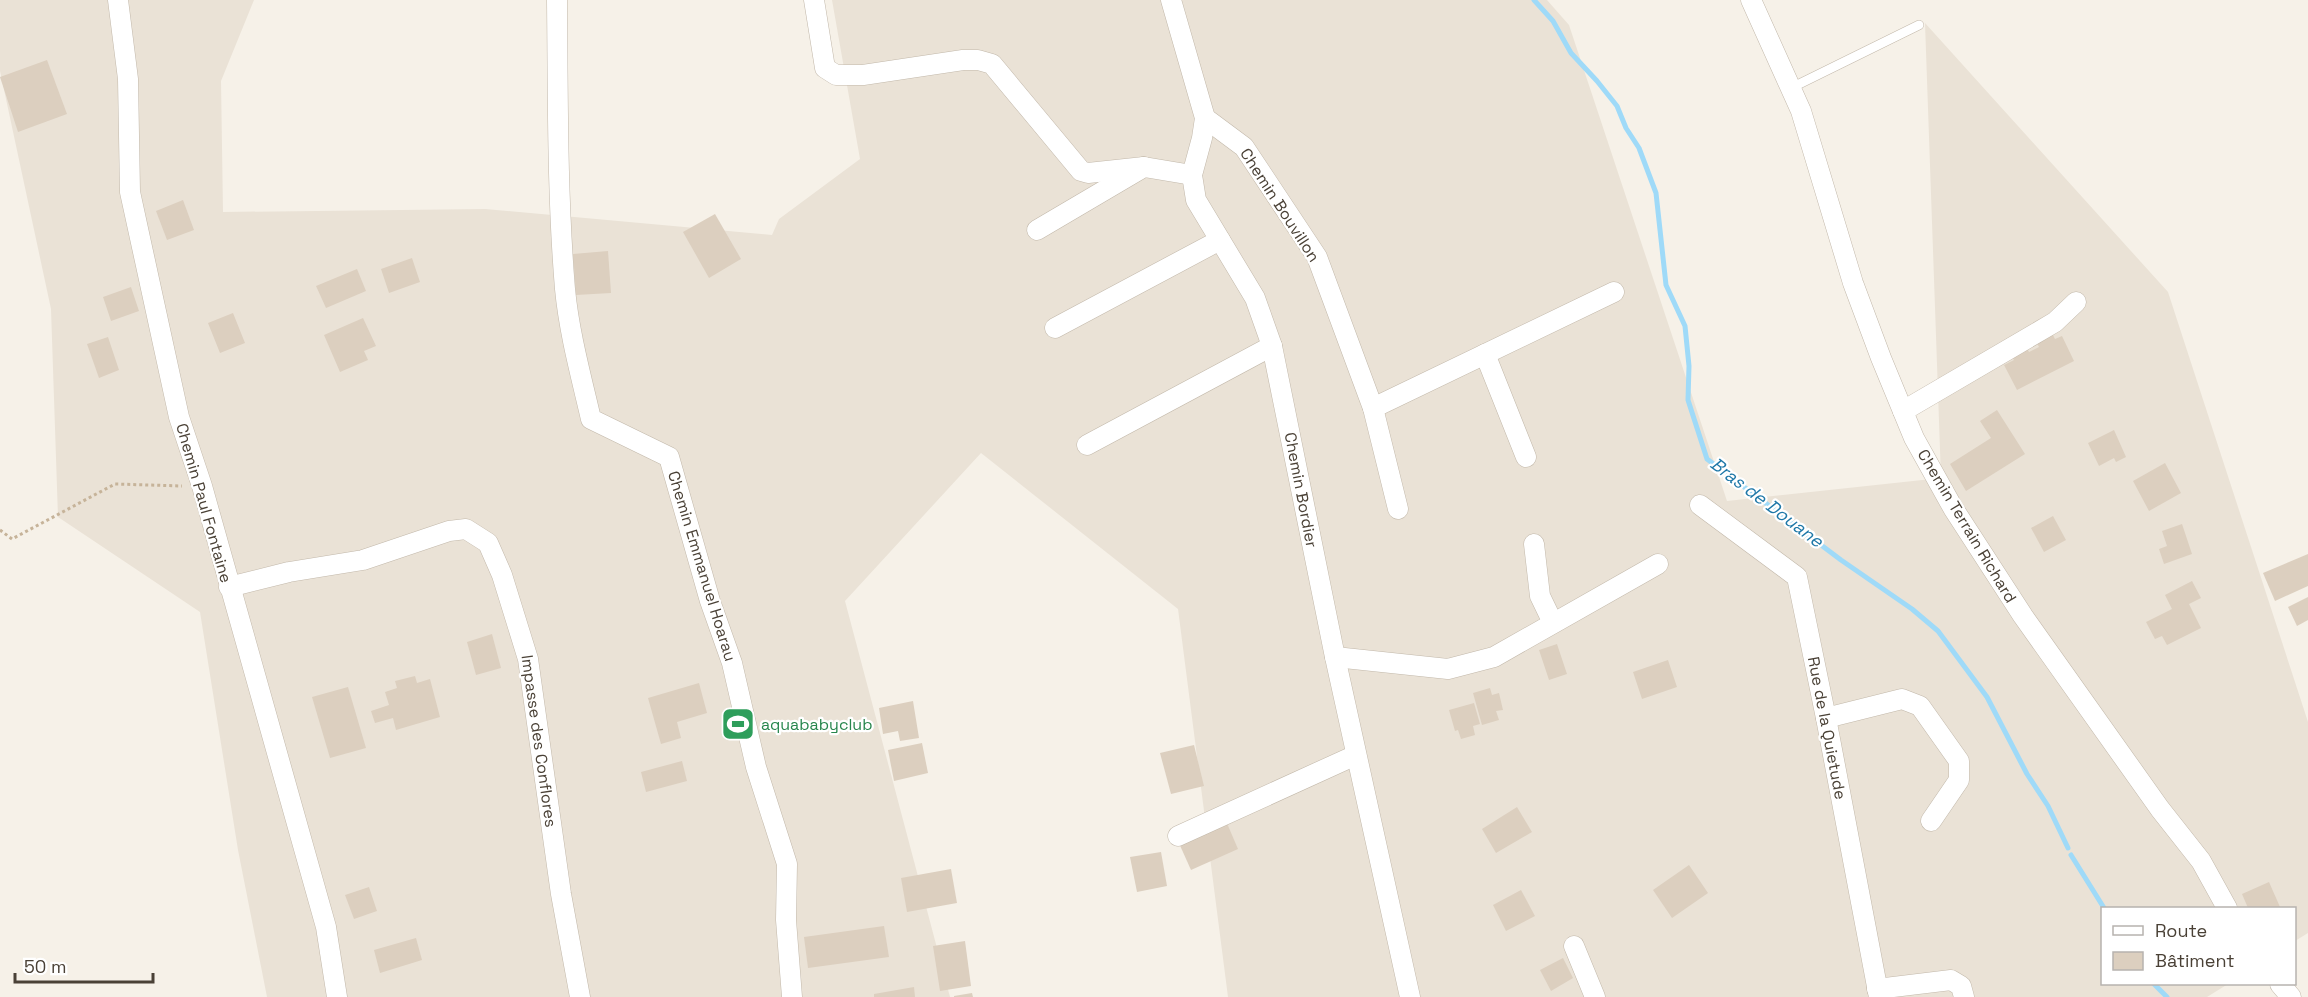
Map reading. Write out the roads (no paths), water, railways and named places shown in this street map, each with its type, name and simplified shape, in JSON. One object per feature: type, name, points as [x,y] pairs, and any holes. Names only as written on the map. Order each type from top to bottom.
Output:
[{"type":"street","name":"Chemin Paul Fontaine","points":[[118,0],[128,79],[130,192],[179,417],[202,486],[323,916],[337,997]]},
{"type":"street","name":"Chemin Emmanuel Hoarau","points":[[557,0],[559,157],[566,290],[577,360],[591,419],[669,457],[710,601],[732,663],[756,767],[787,864],[786,920],[792,997]]},
{"type":"street","points":[[814,0],[825,68],[836,75],[863,75],[963,60],[978,60],[992,64],[1082,171],[1088,173],[1144,167],[1192,175]]},
{"type":"street","name":"Chemin Bordier","points":[[1171,0],[1205,118],[1192,175],[1196,200],[1255,298],[1272,346],[1335,657],[1410,997]]},
{"type":"street","name":"Chemin Terrain Richard","points":[[1751,0],[1801,111],[1853,283],[1914,438],[1953,508],[2023,616],[2160,809],[2201,861],[2226,907]]},
{"type":"street","name":"Chemin Bouvillon","points":[[1205,118],[1244,147],[1317,257],[1373,408],[1398,509]]},
{"type":"street","points":[[1037,230],[1144,167]]},
{"type":"street","points":[[1055,328],[1220,240]]},
{"type":"street","points":[[1373,408],[1614,292]]},
{"type":"street","points":[[1903,411],[2055,322],[2076,302]]},
{"type":"street","points":[[1086,445],[1272,346]]},
{"type":"street","points":[[1485,354],[1526,457]]},
{"type":"street","name":"Rue de la Quietude","points":[[1700,505],[1797,577],[1878,993]]},
{"type":"street","name":"Impasse des Conflores","points":[[229,587],[289,572],[363,560],[449,531],[466,529],[488,543],[502,575],[528,658],[561,894],[580,997]]},
{"type":"street","points":[[1534,544],[1540,596],[1553,623]]},
{"type":"street","points":[[1335,657],[1448,669],[1457,668],[1494,657],[1658,564]]},
{"type":"street","points":[[1826,718],[1902,699],[1920,706],[1959,761],[1959,780],[1931,821]]},
{"type":"street","points":[[1178,836],[1356,755]]},
{"type":"street","points":[[1574,946],[1595,997]]},
{"type":"street","points":[[1878,993],[1952,980],[1961,986],[1964,997]]},
{"type":"street","points":[[2281,985],[2291,997]]},
{"type":"lane","points":[[1791,88],[1919,25]]},
{"type":"waterway","name":"Bras de Douane","points":[[1534,0],[1553,21],[1571,53],[1617,106],[1626,128],[1639,148],[1656,193],[1666,285],[1685,326],[1689,366],[1688,400],[1707,459],[1841,560],[1912,609],[1938,631],[1987,697],[2027,774],[2048,806],[2068,848]]},
{"type":"waterway","name":"Bras de Douane","points":[[2071,855],[2103,907]]},
{"type":"waterway","name":"Bras de Douane","points":[[2155,985],[2167,997]]},
{"type":"place","name":"aquababyclub","points":[[738,724]]}]
